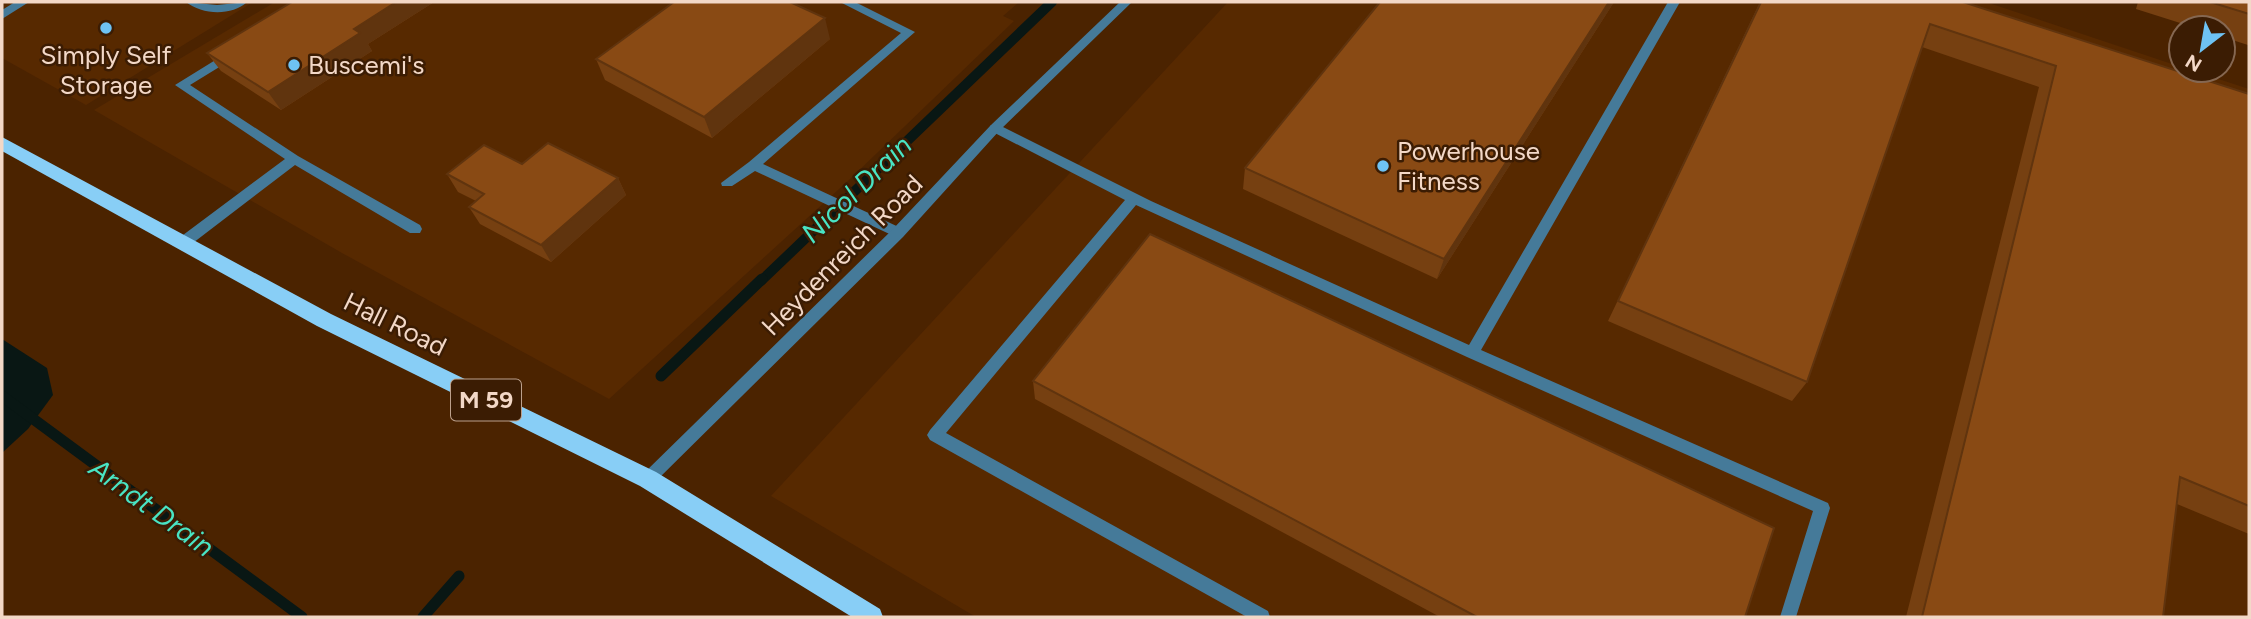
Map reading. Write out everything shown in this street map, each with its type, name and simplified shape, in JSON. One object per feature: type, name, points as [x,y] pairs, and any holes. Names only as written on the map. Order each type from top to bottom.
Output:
[{"type":"highway","name":"Hall Road","points":[[2,143],[324,320],[648,479],[872,617]]},
{"type":"street","points":[[2,15],[23,2]]},
{"type":"street","points":[[192,2],[203,7],[230,9],[241,2]]},
{"type":"street","points":[[727,183],[754,165],[909,32],[846,2]]},
{"type":"street","name":"Heydenreich Road","points":[[648,479],[898,233],[995,128],[1126,2]]},
{"type":"street","points":[[1472,353],[1674,2]]},
{"type":"street","points":[[238,50],[181,85],[294,159],[415,229]]},
{"type":"street","points":[[995,128],[1060,165],[1472,353],[1822,508],[1788,617]]},
{"type":"street","points":[[184,242],[294,159]]},
{"type":"street","points":[[754,165],[898,233]]},
{"type":"street","points":[[1134,199],[935,435],[1262,617]]},
{"type":"shaded area","name":"Simply Self Storage","points":[[2,2],[253,2],[86,105],[2,58]]},
{"type":"shaded area","points":[[275,2],[1019,2],[1003,16],[1014,21],[850,179],[609,399],[342,253],[94,110]]},
{"type":"shaded area","points":[[1228,2],[1986,2],[2167,62],[2167,84],[2234,84],[2249,89],[2249,617],[976,617],[771,496]]},
{"type":"shaded area","points":[[2,339],[47,368],[53,395],[28,429],[2,453]]},
{"type":"building","points":[[292,2],[396,2],[354,29],[360,33],[268,92],[207,53]]},
{"type":"building","points":[[674,2],[790,2],[825,18],[704,117],[596,59]]},
{"type":"building","points":[[1380,2],[1609,2],[1444,259],[1245,168]]},
{"type":"building","points":[[1761,2],[1963,2],[2167,68],[2167,84],[2218,84],[2249,94],[2249,506],[2180,477],[2163,617],[1922,617],[2056,66],[1930,24],[1807,382],[1618,301]]},
{"type":"building","points":[[2210,2],[2249,2],[2249,14]]},
{"type":"building","points":[[548,143],[618,178],[541,245],[469,207],[484,194],[447,174],[484,145],[522,164]]},
{"type":"building","points":[[1150,234],[1774,528],[1745,617],[1477,617],[1033,381]]},
{"type":"waterway","name":"Nicol Drain","points":[[761,281],[1052,2]]},
{"type":"waterway","name":"Nicol Drain","points":[[661,376],[762,279]]},
{"type":"waterway","name":"Arndt Drain","points":[[2,396],[302,617]]},
{"type":"waterway","name":"Nicol Drain","points":[[423,617],[459,576]]},
{"type":"place","name":"Simply Self Storage","points":[[106,28]]},
{"type":"place","name":"Buscemi's","points":[[294,65]]},
{"type":"place","name":"Powerhouse Fitness","points":[[1383,166]]}]
